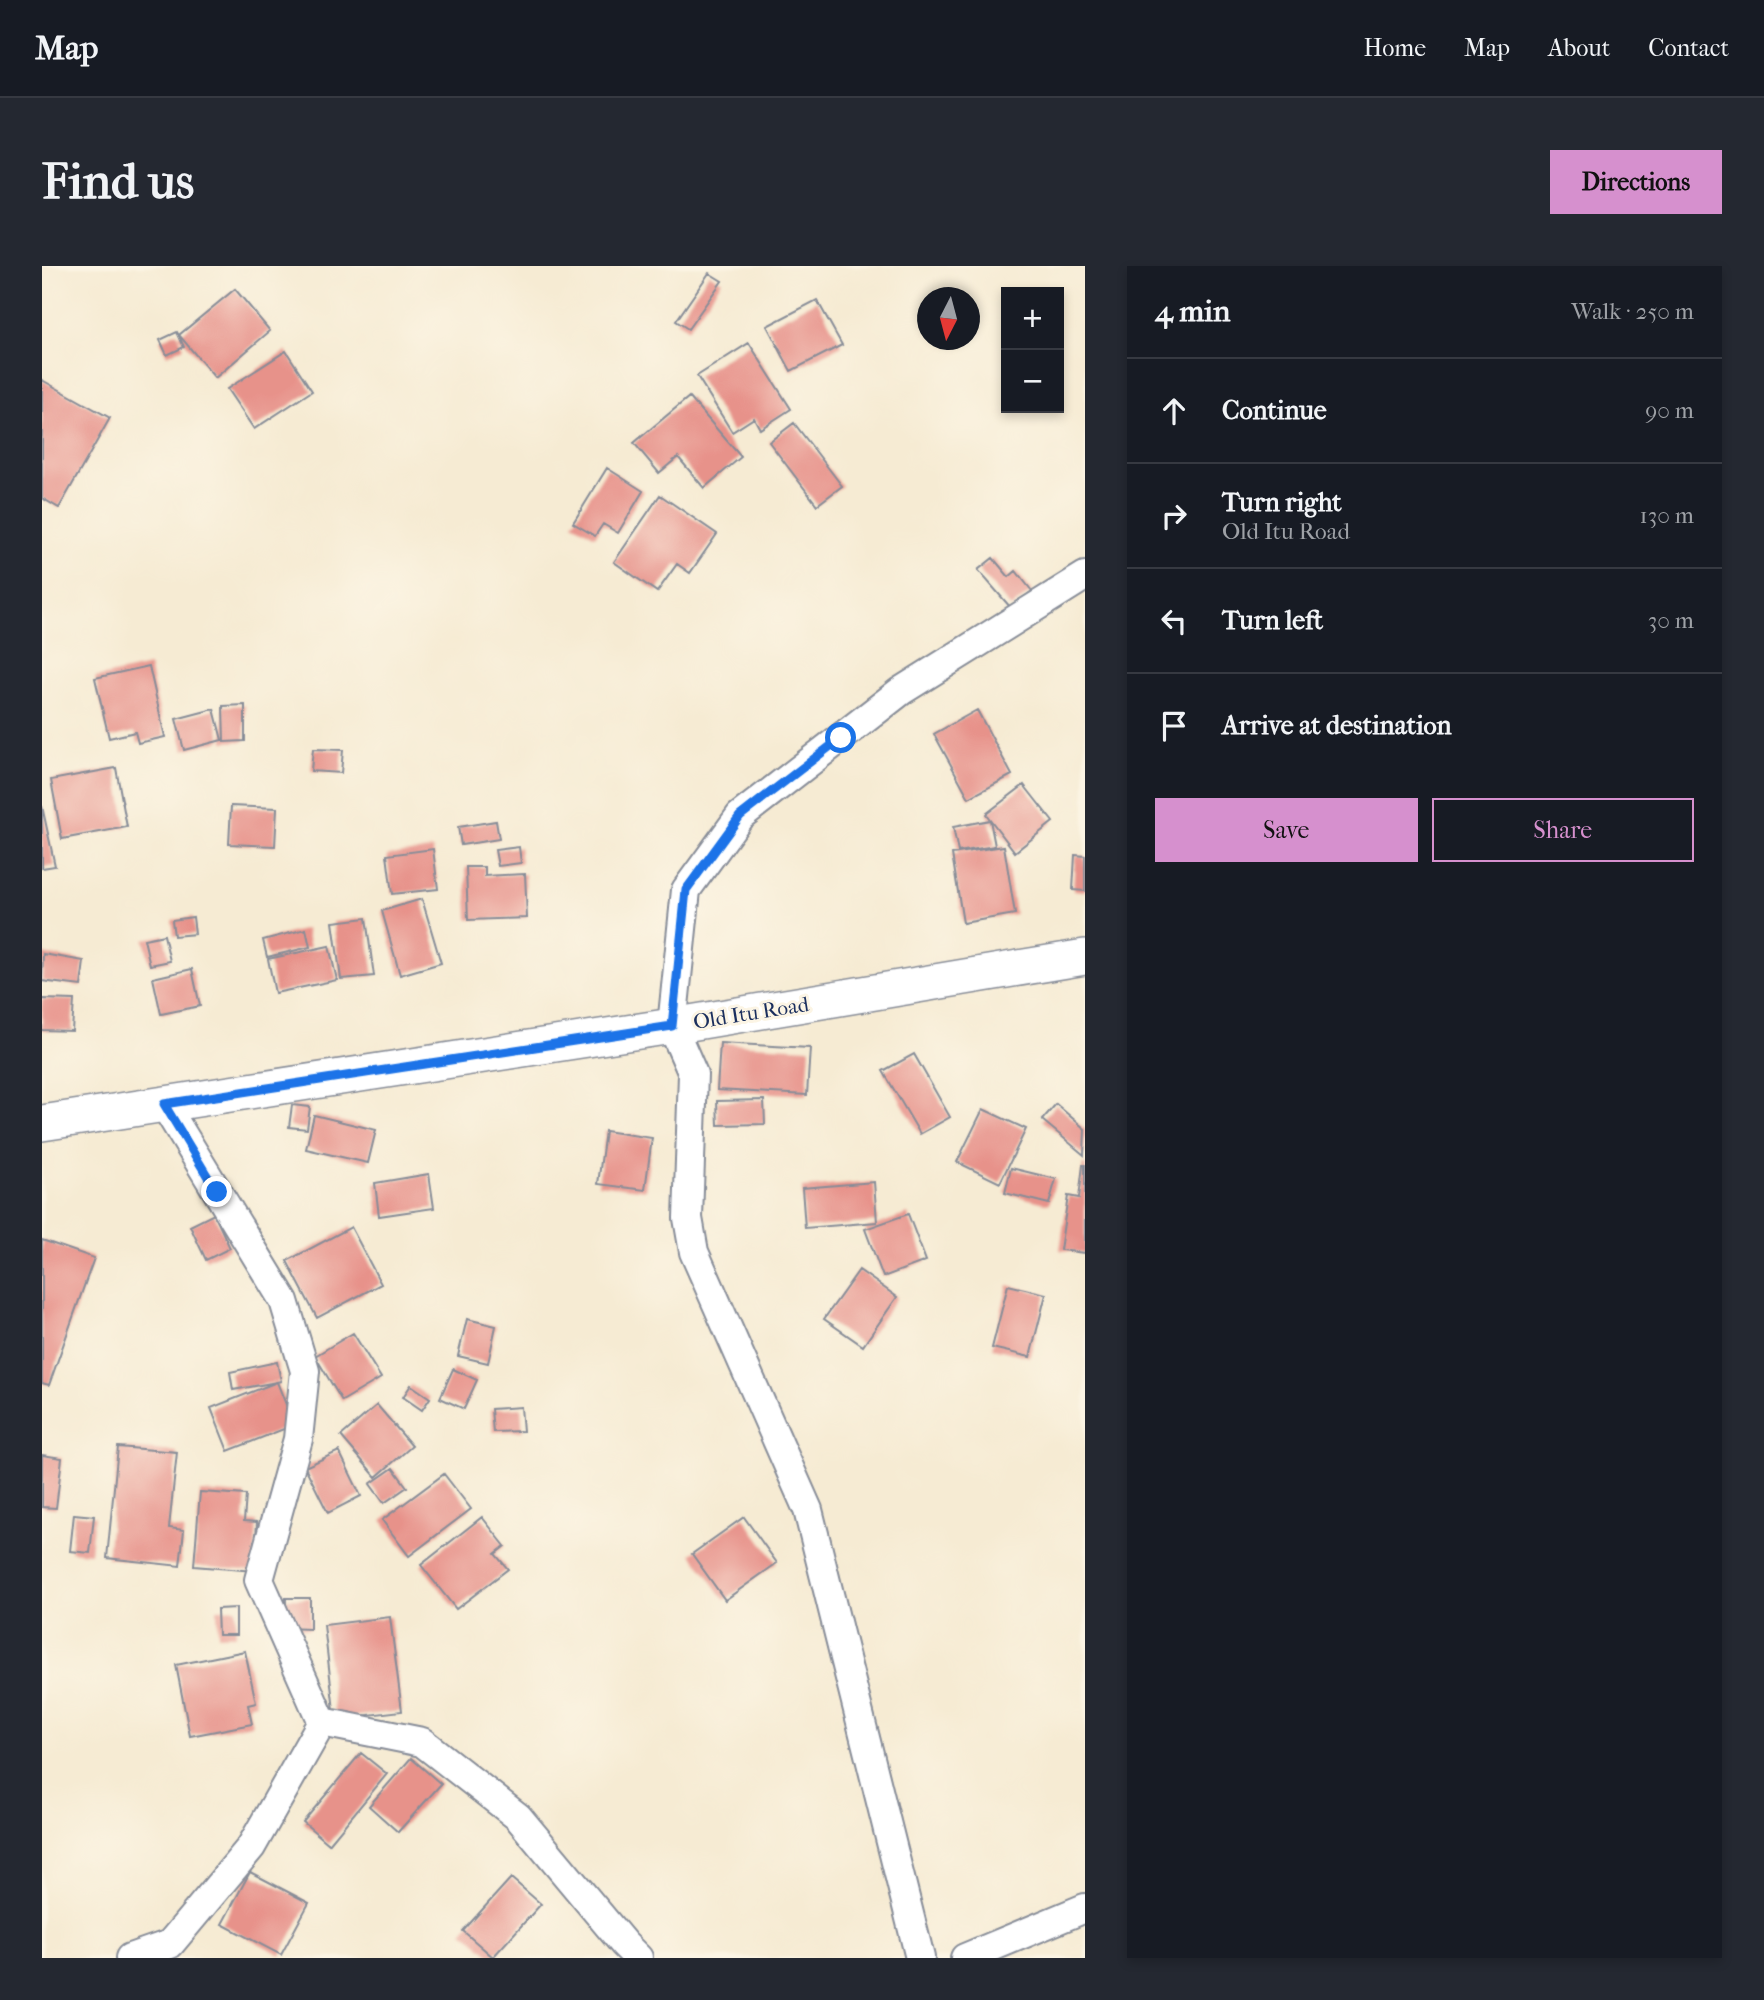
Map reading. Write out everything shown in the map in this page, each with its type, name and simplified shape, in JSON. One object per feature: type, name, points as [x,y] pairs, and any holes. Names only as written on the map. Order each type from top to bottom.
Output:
[{"type":"street","points":[[920,1958],[808,1510],[694,1252],[688,1218],[693,1074],[672,1026],[686,890],[740,816],[901,691],[1085,576]]},
{"type":"street","name":"Old Itu Road","points":[[42,1122],[672,1026],[1085,957]]},
{"type":"street","points":[[164,1104],[284,1301],[305,1371],[298,1440],[260,1580],[322,1722]]},
{"type":"street","points":[[130,1958],[170,1944],[251,1847],[322,1722]]},
{"type":"street","points":[[322,1722],[422,1742],[518,1817],[638,1958]]},
{"type":"street","points":[[965,1958],[1085,1908]]},
{"type":"building","points":[[709,273],[722,281],[688,329],[676,321]]},
{"type":"building","points":[[235,289],[270,331],[215,378],[179,335]]},
{"type":"building","points":[[817,300],[842,345],[791,371],[767,326]]},
{"type":"building","points":[[177,332],[184,347],[167,355],[160,340]]},
{"type":"building","points":[[749,343],[791,409],[760,429],[754,418],[732,432],[697,376]]},
{"type":"building","points":[[286,351],[312,391],[254,429],[227,389]]},
{"type":"building","points":[[42,380],[110,418],[59,508],[42,498]]},
{"type":"building","points":[[689,397],[741,457],[704,488],[678,457],[659,473],[634,443]]},
{"type":"building","points":[[794,423],[842,486],[817,505],[769,442]]},
{"type":"building","points":[[607,468],[643,491],[618,533],[603,524],[595,536],[573,523]]},
{"type":"building","points":[[660,495],[717,534],[690,573],[677,564],[657,592],[614,562]]},
{"type":"building","points":[[993,558],[1009,577],[1016,571],[1032,591],[1011,608],[978,570]]},
{"type":"building","points":[[149,666],[165,737],[138,743],[135,732],[109,738],[95,678]]},
{"type":"building","points":[[245,705],[245,741],[224,742],[223,706]]},
{"type":"building","points":[[214,709],[222,740],[184,750],[176,719]]},
{"type":"building","points":[[977,710],[1012,775],[969,798],[934,734]]},
{"type":"building","points":[[313,749],[343,750],[341,773],[311,771]]},
{"type":"building","points":[[116,768],[127,827],[62,839],[51,780]]},
{"type":"building","points":[[1024,785],[1053,822],[1015,852],[986,814]]},
{"type":"building","points":[[42,806],[55,866],[42,868]]},
{"type":"building","points":[[231,806],[277,808],[275,846],[229,844]]},
{"type":"building","points":[[990,820],[995,846],[958,852],[953,827]]},
{"type":"building","points":[[496,821],[499,839],[461,845],[458,827]]},
{"type":"building","points":[[1004,846],[1015,914],[963,923],[952,854]]},
{"type":"building","points":[[519,847],[521,863],[498,866],[495,850]]},
{"type":"building","points":[[433,849],[438,889],[392,894],[387,855]]},
{"type":"building","points":[[1075,855],[1085,856],[1085,891],[1073,890]]},
{"type":"building","points":[[466,867],[485,867],[485,876],[525,874],[527,918],[468,920]]},
{"type":"building","points":[[422,899],[441,963],[400,975],[382,911]]},
{"type":"building","points":[[193,917],[195,934],[174,936],[172,920]]},
{"type":"building","points":[[366,918],[374,976],[341,979],[333,922]]},
{"type":"building","points":[[306,929],[310,947],[267,957],[263,940]]},
{"type":"building","points":[[164,935],[170,961],[150,965],[144,939]]},
{"type":"building","points":[[329,946],[337,980],[275,993],[268,959]]},
{"type":"building","points":[[43,954],[84,961],[81,986],[42,981]]},
{"type":"building","points":[[192,969],[200,1006],[161,1014],[153,978]]},
{"type":"building","points":[[42,999],[74,1000],[72,1031],[42,1030]]},
{"type":"building","points":[[720,1043],[810,1048],[807,1095],[717,1090]]},
{"type":"building","points":[[914,1054],[950,1117],[920,1134],[883,1071]]},
{"type":"building","points":[[764,1100],[765,1124],[718,1125],[717,1101]]},
{"type":"building","points":[[1056,1104],[1085,1129],[1084,1155],[1042,1120]]},
{"type":"building","points":[[292,1105],[310,1107],[307,1129],[289,1127]]},
{"type":"building","points":[[983,1109],[1026,1129],[1000,1183],[957,1162]]},
{"type":"building","points":[[314,1115],[376,1130],[368,1163],[306,1149]]},
{"type":"building","points":[[605,1131],[652,1138],[645,1190],[598,1184]]},
{"type":"building","points":[[1083,1165],[1085,1253],[1060,1250],[1068,1196],[1079,1198]]},
{"type":"building","points":[[1011,1168],[1056,1179],[1049,1204],[1005,1193]]},
{"type":"building","points":[[429,1174],[434,1208],[379,1216],[375,1183]]},
{"type":"building","points":[[874,1182],[877,1222],[805,1228],[802,1188]]},
{"type":"building","points":[[214,1214],[230,1248],[206,1260],[190,1226]]},
{"type":"building","points":[[908,1214],[926,1261],[883,1277],[865,1229]]},
{"type":"building","points":[[351,1227],[381,1284],[317,1318],[287,1261]]},
{"type":"building","points":[[42,1240],[94,1258],[49,1385],[42,1383]]},
{"type":"building","points":[[859,1270],[897,1297],[863,1346],[824,1319]]},
{"type":"building","points":[[1008,1285],[1046,1294],[1030,1357],[992,1348]]},
{"type":"building","points":[[467,1319],[496,1326],[488,1363],[458,1356]]},
{"type":"building","points":[[353,1333],[381,1378],[342,1401],[315,1356]]},
{"type":"building","points":[[277,1362],[281,1381],[233,1390],[230,1372]]},
{"type":"building","points":[[453,1369],[477,1380],[464,1409],[440,1398]]},
{"type":"building","points":[[277,1382],[294,1425],[228,1451],[211,1408]]},
{"type":"building","points":[[411,1385],[430,1398],[422,1410],[403,1397]]},
{"type":"building","points":[[377,1405],[412,1446],[376,1477],[341,1436]]},
{"type":"building","points":[[521,1407],[523,1431],[493,1432],[491,1409]]},
{"type":"building","points":[[118,1447],[177,1452],[169,1528],[184,1530],[180,1566],[107,1558]]},
{"type":"building","points":[[339,1451],[361,1496],[328,1513],[305,1467]]},
{"type":"building","points":[[42,1455],[62,1458],[56,1508],[42,1507]]},
{"type":"building","points":[[393,1468],[407,1487],[384,1503],[370,1484]]},
{"type":"building","points":[[444,1474],[471,1509],[409,1556],[382,1520]]},
{"type":"building","points":[[200,1492],[246,1495],[244,1521],[257,1522],[254,1571],[194,1566]]},
{"type":"building","points":[[74,1514],[94,1516],[90,1553],[70,1551]]},
{"type":"building","points":[[482,1517],[505,1546],[495,1554],[508,1569],[456,1609],[421,1565]]},
{"type":"building","points":[[744,1517],[777,1563],[725,1600],[692,1554]]},
{"type":"building","points":[[286,1598],[310,1598],[310,1629],[285,1628]]},
{"type":"building","points":[[236,1608],[236,1635],[218,1635],[217,1609]]},
{"type":"building","points":[[390,1617],[402,1711],[335,1719],[324,1625]]},
{"type":"building","points":[[245,1651],[256,1703],[248,1705],[252,1724],[190,1736],[176,1665]]},
{"type":"building","points":[[361,1753],[387,1774],[329,1844],[303,1822]]},
{"type":"building","points":[[411,1758],[441,1784],[398,1832],[369,1806]]},
{"type":"building","points":[[250,1872],[309,1903],[281,1955],[222,1924]]},
{"type":"building","points":[[511,1878],[541,1904],[493,1957],[463,1931]]},
{"type":"route","points":[[217,1192],[164,1104],[672,1026],[686,890],[740,816],[841,738]]}]
